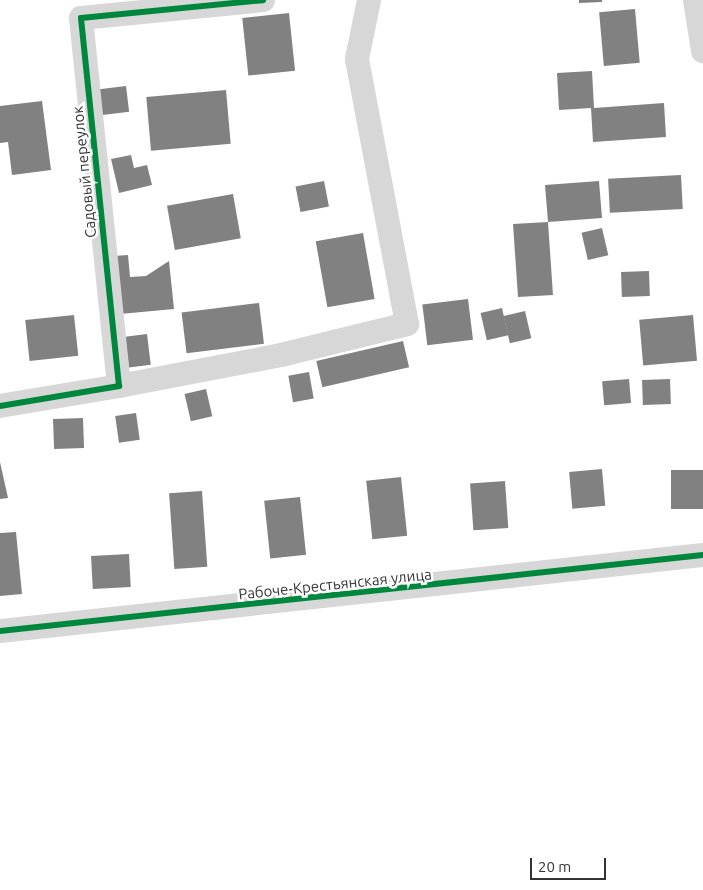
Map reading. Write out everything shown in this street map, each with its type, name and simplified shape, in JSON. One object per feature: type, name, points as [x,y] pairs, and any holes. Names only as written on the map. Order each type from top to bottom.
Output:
[{"type":"street","name":"Садовый переулок","points":[[119,386],[81,18],[263,0]]},
{"type":"street","points":[[0,406],[119,386],[281,355],[407,324],[357,59],[369,0]]},
{"type":"street","points":[[695,0],[703,51]]},
{"type":"street","name":"Рабоче-Крестьянская улица","points":[[0,632],[703,555]]},
{"type":"building","points":[[579,0],[602,0],[602,2],[579,3]]},
{"type":"building","points":[[635,9],[640,63],[604,66],[599,12]]},
{"type":"building","points":[[289,13],[295,71],[248,76],[242,18]]},
{"type":"building","points":[[592,71],[594,108],[664,103],[666,137],[593,142],[591,108],[559,110],[557,73]]},
{"type":"building","points":[[126,86],[129,112],[102,115],[99,89]]},
{"type":"building","points":[[226,90],[231,144],[151,151],[146,97]]},
{"type":"building","points":[[42,101],[51,170],[12,175],[8,142],[0,143],[0,106]]},
{"type":"building","points":[[131,155],[134,168],[147,165],[152,185],[119,193],[111,159]]},
{"type":"building","points":[[681,175],[683,209],[610,213],[608,179]]},
{"type":"building","points":[[324,181],[329,207],[300,212],[296,187]]},
{"type":"building","points":[[599,181],[602,218],[548,222],[545,185]]},
{"type":"building","points":[[233,194],[241,238],[175,250],[167,206]]},
{"type":"building","points":[[548,222],[553,295],[518,297],[513,224]]},
{"type":"building","points":[[602,228],[608,255],[588,260],[582,233]]},
{"type":"building","points":[[363,233],[375,299],[327,307],[316,241]]},
{"type":"building","points":[[128,255],[130,277],[146,276],[169,261],[174,309],[120,314],[114,256]]},
{"type":"building","points":[[649,271],[650,296],[622,297],[621,272]]},
{"type":"building","points":[[468,299],[473,340],[427,345],[422,305]]},
{"type":"building","points":[[259,303],[264,344],[187,353],[182,313]]},
{"type":"building","points":[[502,308],[508,335],[487,340],[481,313]]},
{"type":"building","points":[[525,311],[531,338],[510,343],[504,316]]},
{"type":"building","points":[[74,315],[78,356],[30,361],[25,320]]},
{"type":"building","points":[[693,315],[697,361],[643,366],[639,320]]},
{"type":"building","points":[[147,334],[151,365],[129,367],[125,337]]},
{"type":"building","points":[[403,341],[409,367],[322,387],[316,361]]},
{"type":"building","points":[[309,372],[314,399],[293,402],[288,376]]},
{"type":"building","points":[[629,379],[631,403],[604,405],[602,381]]},
{"type":"building","points":[[670,379],[671,404],[643,405],[642,380]]},
{"type":"building","points":[[206,389],[212,416],[191,421],[185,394]]},
{"type":"building","points":[[136,413],[140,440],[119,443],[115,416]]},
{"type":"building","points":[[83,418],[84,448],[54,449],[53,419]]},
{"type":"building","points":[[0,462],[8,498],[0,499]]},
{"type":"building","points":[[602,469],[605,506],[572,509],[569,472]]},
{"type":"building","points":[[671,470],[703,470],[703,509],[671,509]]},
{"type":"building","points":[[401,477],[407,536],[372,539],[366,481]]},
{"type":"building","points":[[505,481],[508,528],[473,530],[470,483]]},
{"type":"building","points":[[202,491],[207,567],[174,569],[169,493]]},
{"type":"building","points":[[300,497],[306,555],[270,558],[264,501]]},
{"type":"building","points":[[16,532],[22,594],[0,596],[0,533]]},
{"type":"building","points":[[129,554],[131,587],[93,589],[91,556]]},
{"type":"cycle path","points":[[0,406],[119,386],[81,18],[263,0]]},
{"type":"cycle path","points":[[0,631],[703,555]]}]
